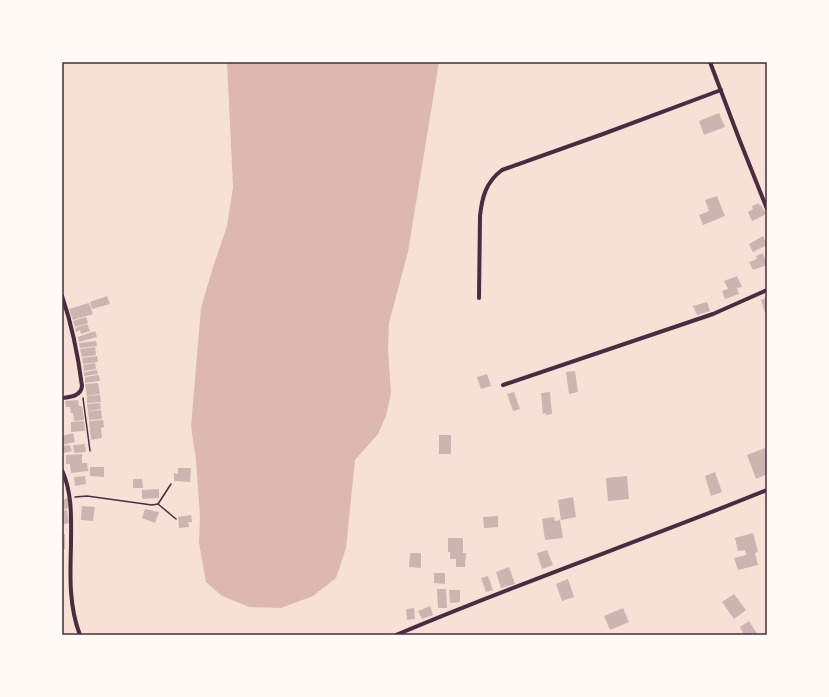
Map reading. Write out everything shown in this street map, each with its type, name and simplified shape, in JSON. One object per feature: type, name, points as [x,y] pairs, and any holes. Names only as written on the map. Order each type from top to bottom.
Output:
[{"type":"street","points":[[710,62],[767,209]]},
{"type":"street","points":[[479,298],[481,205],[484,193],[495,176],[502,170],[721,90]]},
{"type":"street","points":[[503,385],[713,314],[767,290]]},
{"type":"street","points":[[62,296],[79,360],[82,386],[77,395],[62,398]]},
{"type":"street","points":[[62,470],[71,497],[71,593],[73,611],[80,635]]},
{"type":"street","points":[[396,635],[455,610],[684,524],[767,490]]},
{"type":"path","points":[[80,392],[85,404],[90,451]]},
{"type":"path","points":[[158,504],[172,484]]},
{"type":"path","points":[[71,497],[87,496],[144,504],[158,504],[176,519]]},
{"type":"shaded area","points":[[227,62],[439,62],[408,252],[389,323],[388,349],[391,393],[386,416],[378,434],[355,460],[346,548],[336,578],[313,596],[281,608],[249,607],[222,596],[206,582],[199,543],[200,517],[196,460],[191,426],[201,308],[227,226],[233,187]]},
{"type":"building","points":[[719,113],[725,127],[704,135],[699,121]]},
{"type":"building","points":[[717,196],[725,216],[703,225],[699,215],[709,211],[705,200]]},
{"type":"building","points":[[759,203],[766,214],[752,221],[748,212],[753,209],[752,206]]},
{"type":"building","points":[[763,236],[767,245],[753,252],[749,244]]},
{"type":"building","points":[[763,253],[767,265],[753,270],[749,262],[757,259],[756,256]]},
{"type":"building","points":[[737,276],[742,287],[737,288],[739,294],[725,299],[722,291],[728,289],[724,281]]},
{"type":"building","points":[[107,296],[110,304],[92,309],[90,302]]},
{"type":"building","points":[[767,297],[767,312],[765,313],[761,300]]},
{"type":"building","points":[[707,302],[710,311],[697,315],[693,306]]},
{"type":"building","points":[[89,303],[93,314],[73,320],[69,309]]},
{"type":"building","points":[[86,317],[88,323],[75,327],[73,321]]},
{"type":"building","points":[[87,324],[90,331],[81,334],[80,330],[76,332],[75,328]]},
{"type":"building","points":[[95,331],[97,337],[79,342],[78,337]]},
{"type":"building","points":[[96,341],[97,346],[80,348],[79,343]]},
{"type":"building","points":[[95,347],[96,355],[82,357],[80,349]]},
{"type":"building","points":[[97,356],[98,362],[83,364],[82,358]]},
{"type":"building","points":[[95,363],[96,369],[84,371],[83,365]]},
{"type":"building","points":[[97,370],[98,374],[84,376],[84,372]]},
{"type":"building","points":[[575,371],[578,392],[569,394],[566,372]]},
{"type":"building","points":[[487,374],[491,386],[481,389],[477,377]]},
{"type":"building","points":[[99,375],[100,381],[85,383],[85,377]]},
{"type":"building","points":[[98,383],[100,394],[87,396],[85,384]]},
{"type":"building","points":[[514,392],[520,409],[513,411],[507,394]]},
{"type":"building","points":[[550,392],[552,414],[546,415],[546,413],[543,414],[541,393]]},
{"type":"building","points":[[100,395],[101,402],[87,403],[87,396]]},
{"type":"building","points":[[78,400],[79,406],[82,406],[84,420],[74,421],[73,413],[71,413],[70,407],[66,407],[65,401]]},
{"type":"building","points":[[100,403],[101,409],[88,411],[87,404]]},
{"type":"building","points":[[101,410],[102,419],[89,420],[88,411]]},
{"type":"building","points":[[103,420],[104,427],[101,428],[102,438],[91,440],[89,421]]},
{"type":"building","points":[[84,421],[85,431],[71,432],[71,422]]},
{"type":"building","points":[[73,433],[75,442],[62,445],[62,436]]},
{"type":"building","points":[[439,435],[451,435],[451,454],[439,454]]},
{"type":"building","points":[[85,444],[86,452],[74,453],[73,445]]},
{"type":"building","points":[[70,445],[72,451],[63,453],[62,446]]},
{"type":"building","points":[[765,448],[767,453],[767,474],[756,479],[747,455]]},
{"type":"building","points":[[82,454],[82,463],[87,463],[88,471],[71,473],[70,464],[66,464],[66,455]]},
{"type":"building","points":[[90,467],[104,467],[104,477],[90,476]]},
{"type":"building","points":[[178,468],[191,468],[190,482],[174,481],[174,473],[178,474]]},
{"type":"building","points":[[715,472],[722,492],[711,496],[705,476]]},
{"type":"building","points":[[85,476],[86,484],[75,486],[74,477]]},
{"type":"building","points":[[627,476],[629,499],[608,501],[606,478]]},
{"type":"building","points":[[133,479],[142,479],[143,488],[133,488]]},
{"type":"building","points":[[159,489],[159,498],[142,499],[142,490]]},
{"type":"building","points":[[573,497],[576,517],[561,520],[558,500]]},
{"type":"building","points":[[68,498],[71,507],[62,510],[62,500]]},
{"type":"building","points":[[82,506],[95,507],[93,521],[81,520]]},
{"type":"building","points":[[145,509],[159,512],[155,523],[142,518]]},
{"type":"building","points":[[67,510],[69,523],[62,525],[62,511]]},
{"type":"building","points":[[191,515],[192,522],[188,522],[189,527],[179,528],[178,517]]},
{"type":"building","points":[[498,516],[498,527],[484,528],[483,517]]},
{"type":"building","points":[[554,517],[555,521],[560,520],[563,538],[545,540],[542,519]]},
{"type":"building","points":[[753,533],[758,552],[755,553],[758,565],[738,570],[734,558],[746,555],[745,550],[738,551],[735,538]]},
{"type":"building","points":[[62,534],[65,534],[65,549],[62,549]]},
{"type":"building","points":[[448,538],[463,538],[463,553],[466,553],[465,567],[456,567],[456,559],[450,559],[450,552],[448,552]]},
{"type":"building","points":[[547,550],[553,565],[542,569],[537,553]]},
{"type":"building","points":[[410,553],[421,553],[421,568],[409,567]]},
{"type":"building","points":[[509,567],[515,584],[501,588],[496,572]]},
{"type":"building","points":[[434,573],[445,573],[445,584],[434,583]]},
{"type":"building","points":[[488,576],[493,590],[486,592],[481,578]]},
{"type":"building","points":[[568,579],[574,597],[562,601],[556,584]]},
{"type":"building","points":[[437,589],[446,589],[447,608],[438,608]]},
{"type":"building","points":[[449,590],[460,590],[460,602],[450,603]]},
{"type":"building","points":[[734,594],[746,610],[734,619],[722,602]]},
{"type":"building","points":[[430,606],[433,615],[422,619],[418,611]]},
{"type":"building","points":[[414,608],[415,619],[407,620],[406,609]]},
{"type":"building","points":[[623,608],[629,622],[610,630],[604,616]]},
{"type":"building","points":[[749,621],[758,635],[744,635],[740,627]]}]
